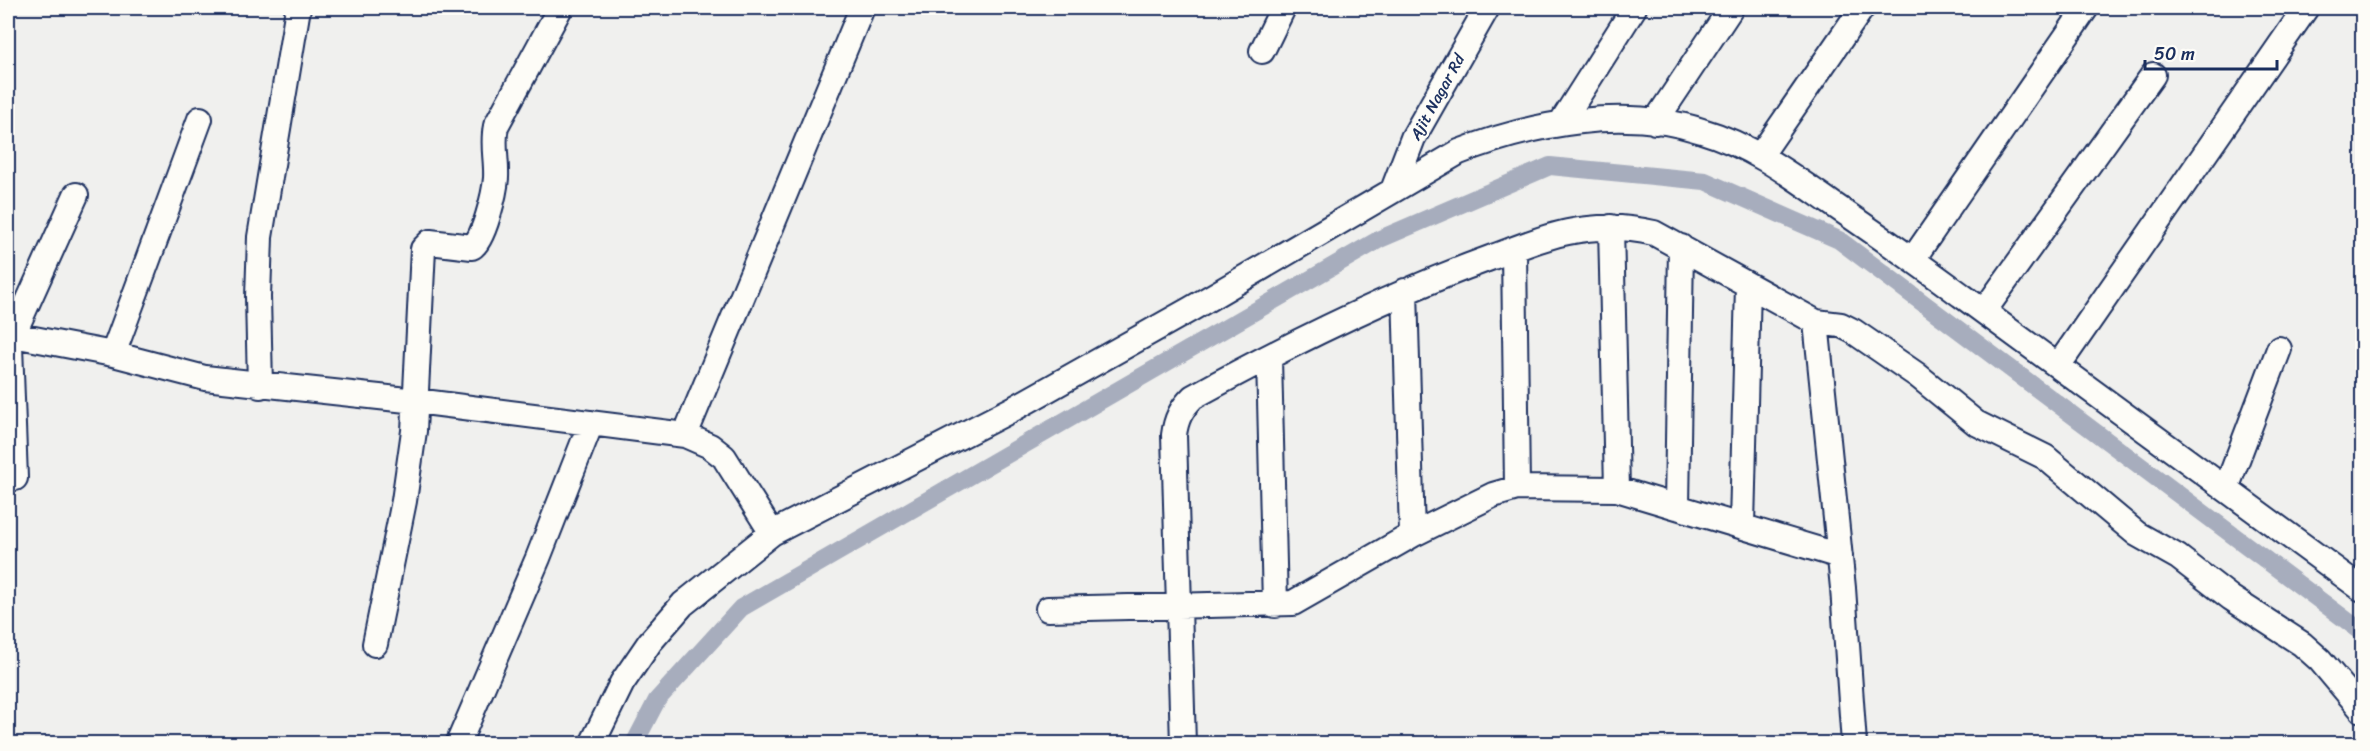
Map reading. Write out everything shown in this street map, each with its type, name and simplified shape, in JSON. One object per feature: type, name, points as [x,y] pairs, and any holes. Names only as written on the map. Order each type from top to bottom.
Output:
[{"type":"street","points":[[260,386],[258,297],[260,237],[298,8]]},
{"type":"street","points":[[375,644],[404,501],[416,401],[423,249],[430,242],[472,247],[480,240],[495,189],[493,139],[496,126],[560,8]]},
{"type":"street","points":[[686,435],[862,8]]},
{"type":"street","points":[[1262,51],[1283,8]]},
{"type":"street","name":"Ajit Nagar Rd","points":[[1393,190],[1413,138],[1486,8]]},
{"type":"street","points":[[1561,123],[1634,8]]},
{"type":"street","points":[[1655,122],[1731,8]]},
{"type":"street","points":[[1760,156],[1862,8]]},
{"type":"street","points":[[1913,259],[2086,8]]},
{"type":"street","points":[[2058,366],[2306,8]]},
{"type":"street","points":[[1983,311],[2152,75]]},
{"type":"street","points":[[113,354],[200,119]]},
{"type":"street","points":[[592,744],[622,683],[650,642],[683,604],[772,533],[1013,409],[1191,309],[1459,152],[1485,141],[1561,123],[1600,119],[1655,122],[1702,131],[1760,156],[1913,259],[2362,589]]},
{"type":"street","points":[[15,478],[9,358],[10,334],[76,195]]},
{"type":"street","points":[[1611,227],[1617,489]]},
{"type":"street","points":[[1183,744],[1177,607],[1174,435],[1178,415],[1193,397],[1405,291],[1567,232],[1611,227],[1631,228],[1654,234],[1816,322],[1841,325],[1853,331],[1917,375],[1976,423],[2045,457],[2137,534],[2178,557],[2231,598],[2302,644],[2320,660],[2362,710]]},
{"type":"street","points":[[1677,507],[1681,247]]},
{"type":"street","points":[[1514,250],[1517,488]]},
{"type":"street","points":[[1742,525],[1748,285]]},
{"type":"street","points":[[1405,291],[1412,535]]},
{"type":"street","points":[[1816,322],[1840,556],[1854,744]]},
{"type":"street","points":[[10,334],[113,354],[205,378],[260,386],[321,390],[416,401],[686,435],[710,446],[724,457],[772,533]]},
{"type":"street","points":[[2226,489],[2279,350]]},
{"type":"street","points":[[1269,358],[1275,605]]},
{"type":"street","points":[[458,744],[538,558],[591,423]]},
{"type":"street","points":[[1048,609],[1293,603],[1412,535],[1492,495],[1517,488],[1617,489],[1840,556]]},
{"type":"waterway","points":[[634,744],[657,700],[741,608],[1380,239],[1550,166],[1705,181],[1839,240],[2362,632]]}]
